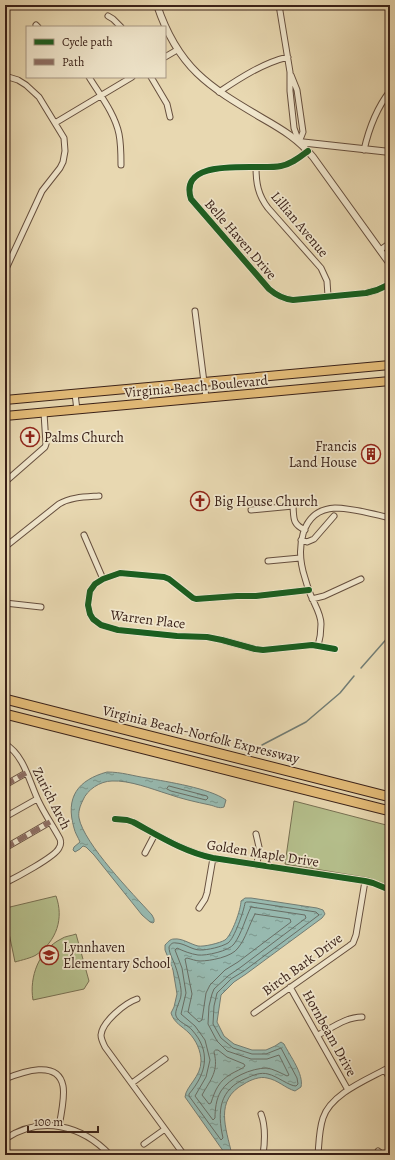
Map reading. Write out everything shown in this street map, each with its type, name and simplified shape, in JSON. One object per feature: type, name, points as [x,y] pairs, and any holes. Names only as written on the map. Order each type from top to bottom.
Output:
[{"type":"highway","name":"Virginia Beach-Norfolk Expressway","points":[[5,699],[390,797]]},
{"type":"highway","name":"Virginia Beach-Norfolk Expressway","points":[[5,714],[390,812]]},
{"type":"main road","name":"Virginia Beach Boulevard","points":[[5,400],[390,365]]},
{"type":"main road","name":"Virginia Beach Boulevard","points":[[5,416],[390,381]]},
{"type":"street","points":[[157,5],[165,26]]},
{"type":"street","points":[[279,5],[290,72],[290,90],[294,128],[299,142]]},
{"type":"street","points":[[108,16],[120,26]]},
{"type":"street","points":[[166,29],[177,50],[195,72],[219,92],[285,132],[299,142],[308,151],[390,264]]},
{"type":"street","points":[[166,56],[177,50]]},
{"type":"street","points":[[219,92],[233,82],[280,59],[288,57]]},
{"type":"street","points":[[290,72],[298,90],[303,132],[299,142]]},
{"type":"street","points":[[5,76],[18,80],[34,91],[41,99],[64,138],[65,144],[63,162],[42,191],[7,263],[5,271]]},
{"type":"street","points":[[90,78],[117,125],[120,141],[121,165]]},
{"type":"street","points":[[55,123],[130,78]]},
{"type":"street","points":[[152,78],[167,104],[170,117]]},
{"type":"street","points":[[364,150],[367,134],[375,115],[390,91]]},
{"type":"street","points":[[299,142],[390,152]]},
{"type":"street","name":"Belle Haven Drive","points":[[308,151],[289,165],[274,168],[228,167],[215,169],[200,174],[192,180],[189,194],[191,199],[269,289],[276,295],[293,300],[366,293],[390,284]]},
{"type":"street","name":"Lillian Avenue","points":[[256,167],[256,184],[260,197],[321,268],[326,281],[328,296]]},
{"type":"street","points":[[380,250],[390,243]]},
{"type":"street","points":[[195,311],[206,398]]},
{"type":"street","points":[[75,394],[77,410]]},
{"type":"street","points":[[5,482],[45,447],[44,413]]},
{"type":"street","points":[[5,547],[64,501],[99,496]]},
{"type":"street","points":[[251,510],[293,506],[295,524],[305,530]]},
{"type":"street","points":[[318,646],[321,622],[317,608],[304,578],[300,558],[301,540],[308,524],[316,516],[328,510],[345,509],[390,518]]},
{"type":"street","points":[[301,540],[307,542],[314,539],[334,516]]},
{"type":"street","points":[[84,535],[103,579]]},
{"type":"street","points":[[268,561],[300,558]]},
{"type":"street","name":"Warren Place","points":[[309,590],[256,596],[196,599],[174,582],[164,577],[120,573],[103,579],[96,584],[90,591],[88,605],[93,619],[101,625],[118,630],[207,637],[263,650],[318,646],[335,650]]},
{"type":"street","points":[[312,599],[324,596],[361,579]]},
{"type":"street","points":[[5,603],[41,607]]},
{"type":"street","name":"Zurich Arch","points":[[5,883],[33,868],[58,850],[61,844],[37,799],[20,759],[16,753],[6,746]]},
{"type":"street","points":[[5,785],[26,773]]},
{"type":"street","points":[[5,817],[37,799]]},
{"type":"street","name":"Golden Maple Drive","points":[[115,819],[133,822],[194,853],[213,858],[365,881],[390,890]]},
{"type":"street","points":[[5,848],[50,822]]},
{"type":"street","points":[[145,853],[155,834]]},
{"type":"street","points":[[256,834],[259,847],[257,865]]},
{"type":"street","points":[[199,908],[207,893],[213,858]]},
{"type":"street","name":"Birch Bark Drive","points":[[254,1013],[353,943],[356,935],[365,881]]},
{"type":"street","name":"Hornbeam Drive","points":[[290,987],[348,1090]]},
{"type":"street","points":[[137,999],[123,1006],[106,1023],[102,1030],[102,1039],[105,1047],[184,1155]]},
{"type":"street","points":[[318,1035],[345,1020],[362,1017]]},
{"type":"street","points":[[132,1083],[165,1059]]},
{"type":"street","points":[[318,1155],[321,1125],[325,1113],[332,1102],[348,1090],[390,1067]]},
{"type":"street","points":[[5,1079],[23,1073],[40,1070],[55,1073],[62,1082],[64,1090],[60,1126]]},
{"type":"street","points":[[385,1070],[390,1079]]},
{"type":"street","points":[[261,1114],[265,1130],[263,1155]]},
{"type":"street","points":[[5,1138],[31,1127],[49,1125],[60,1126],[75,1130],[88,1136],[96,1141],[110,1155]]},
{"type":"street","points":[[144,1144],[165,1129]]},
{"type":"street","points":[[378,1151],[382,1155]]},
{"type":"green space","points":[[294,801],[390,826],[390,886],[369,878],[285,864]]},
{"type":"green space","points":[[56,896],[59,921],[54,936],[36,955],[15,962],[5,914],[10,907]]},
{"type":"green space","points":[[76,934],[89,981],[84,989],[33,1000],[32,991],[34,973],[41,957],[53,944],[64,937]]},
{"type":"water","points":[[107,772],[123,773],[188,786],[209,792],[226,800],[224,807],[219,808],[212,805],[194,802],[140,785],[119,781],[107,781],[99,784],[85,796],[80,807],[79,814],[83,829],[99,855],[152,915],[154,919],[153,923],[142,915],[86,847],[83,846],[75,852],[73,850],[74,847],[80,842],[74,830],[71,807],[76,791],[88,780]]},
{"type":"water","points":[[245,898],[317,908],[323,910],[325,914],[322,918],[234,982],[221,995],[217,1022],[224,1036],[234,1044],[252,1050],[266,1050],[281,1042],[284,1044],[299,1071],[301,1082],[301,1087],[295,1091],[275,1080],[261,1078],[249,1081],[235,1091],[225,1106],[225,1125],[232,1155],[226,1155],[185,1097],[188,1089],[199,1072],[201,1057],[194,1039],[176,1022],[171,1013],[177,994],[173,970],[165,950],[165,945],[170,940],[174,939],[180,939],[198,946],[225,940],[236,922],[241,901]]},
{"type":"waterway","points":[[361,668],[390,635]]},
{"type":"waterway","points":[[262,745],[306,722],[340,693],[354,676]]},
{"type":"marked path","points":[[5,785],[26,773]]},
{"type":"marked path","points":[[5,848],[50,822]]},
{"type":"cycle path","points":[[308,151],[292,162],[281,166],[223,168],[208,171],[196,176],[190,185],[191,199],[269,289],[283,298],[293,300],[366,293],[390,284]]},
{"type":"cycle path","points":[[309,590],[256,596],[196,599],[164,577],[120,573],[103,579],[95,584],[90,591],[88,605],[93,619],[101,625],[118,630],[177,636],[207,637],[263,650],[312,645],[335,649]]},
{"type":"cycle path","points":[[115,819],[133,822],[172,843],[192,852],[213,858],[365,881],[390,890]]},
{"type":"place","name":"Palms Church","points":[[30,437]]},
{"type":"place","name":"Francis Land House","points":[[371,454]]},
{"type":"place","name":"Big House Church","points":[[200,501]]},
{"type":"place","name":"Lynnhaven Elementary School","points":[[49,955]]}]
